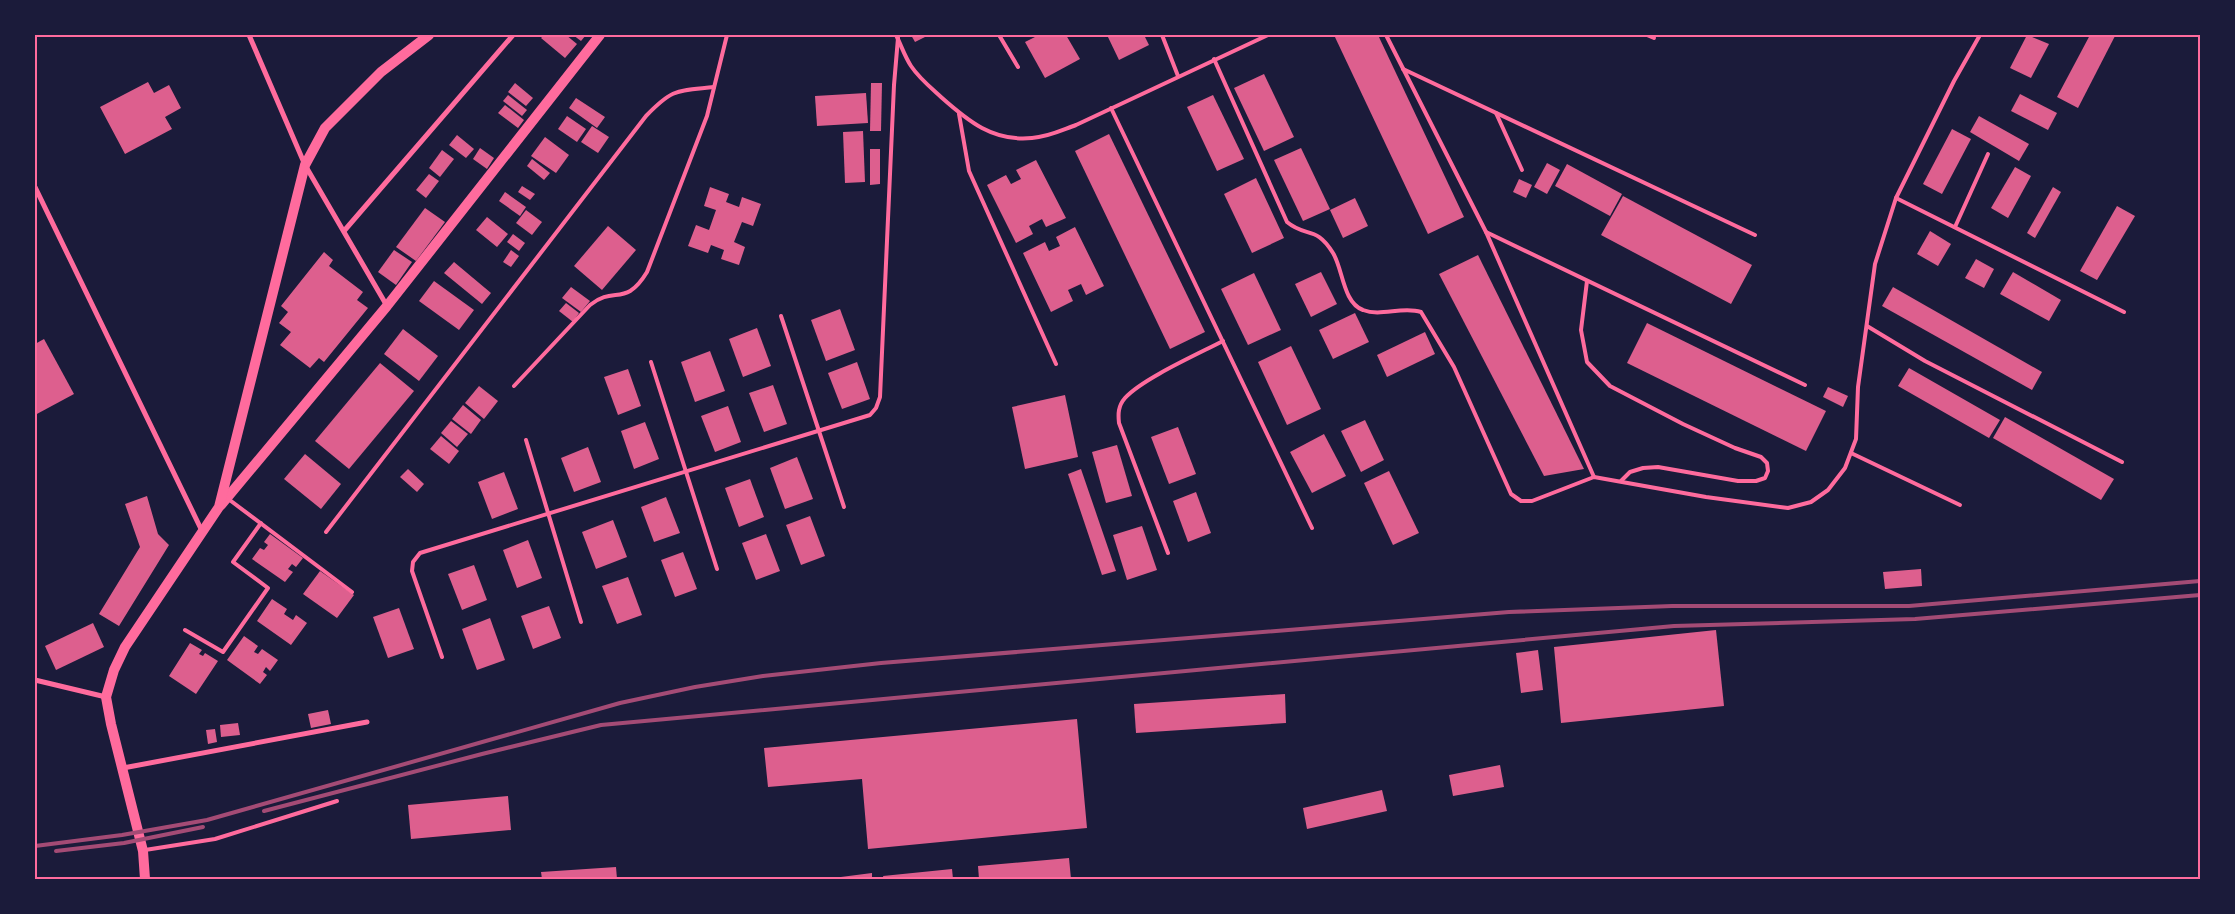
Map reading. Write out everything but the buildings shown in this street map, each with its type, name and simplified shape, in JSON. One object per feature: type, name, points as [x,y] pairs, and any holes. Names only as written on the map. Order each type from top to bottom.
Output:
[{"type":"main road","points":[[219,507],[305,164],[325,128],[381,72],[429,35]]},
{"type":"main road","points":[[145,879],[143,851],[106,697],[114,670],[125,647],[219,507],[387,306],[600,35]]},
{"type":"street","points":[[249,35],[305,164],[387,306]]},
{"type":"street","points":[[344,231],[513,35]]},
{"type":"street","points":[[35,187],[203,533]]},
{"type":"street","points":[[35,680],[106,697]]},
{"type":"street","points":[[123,768],[367,722]]},
{"type":"lane","points":[[514,386],[590,305],[600,297],[623,296],[632,291],[647,272],[707,116],[727,35]]},
{"type":"lane","points":[[999,35],[1018,67]]},
{"type":"lane","points":[[1162,35],[1178,76]]},
{"type":"lane","points":[[897,36],[915,71],[959,114],[978,128],[1012,138],[1031,138],[1048,136],[1268,35]]},
{"type":"lane","points":[[1386,35],[1486,232],[1594,477]]},
{"type":"lane","points":[[1648,35],[1654,38]]},
{"type":"lane","points":[[1214,59],[1287,222],[1295,229],[1310,231],[1322,238],[1334,255],[1353,302],[1362,310],[1374,312],[1411,309],[1421,312],[1454,367],[1511,494],[1521,501],[1532,501],[1594,477],[1788,508],[1811,502],[1828,490],[1844,468],[1851,453],[1856,439],[1858,387],[1875,264],[1896,198],[1954,81],[1980,35]]},
{"type":"lane","points":[[442,657],[412,571],[413,562],[420,554],[819,432],[870,415],[876,408],[880,397],[897,36]]},
{"type":"lane","points":[[1403,69],[1755,235]]},
{"type":"lane","points":[[326,532],[646,116],[662,100],[678,91],[714,87]]},
{"type":"lane","points":[[1111,108],[1312,528]]},
{"type":"lane","points":[[1496,112],[1522,170]]},
{"type":"lane","points":[[959,114],[969,171],[1056,364]]},
{"type":"lane","points":[[1955,227],[1988,154]]},
{"type":"lane","points":[[1896,198],[2124,312]]},
{"type":"lane","points":[[1486,232],[1805,385]]},
{"type":"lane","points":[[1587,281],[1581,330],[1587,362],[1598,374],[1610,386],[1718,440],[1761,457],[1767,463],[1768,471],[1765,478],[1756,481],[1658,468],[1643,468],[1630,472],[1620,481]]},
{"type":"lane","points":[[782,316],[844,506]]},
{"type":"lane","points":[[1867,326],[1925,361],[2122,462]]},
{"type":"lane","points":[[1168,553],[1120,423],[1118,410],[1124,398],[1144,384],[1222,341]]},
{"type":"lane","points":[[651,362],[717,569]]},
{"type":"lane","points":[[526,440],[581,622]]},
{"type":"lane","points":[[1851,453],[1960,505]]},
{"type":"lane","points":[[227,498],[352,592]]},
{"type":"lane","points":[[185,630],[223,652],[268,588],[233,562],[261,523]]},
{"type":"lane","points":[[143,851],[215,839],[337,801]]},
{"type":"railway","points":[[35,846],[122,835],[207,820],[620,703],[695,687],[763,676],[881,663],[1509,612],[1672,606],[1909,606],[2200,581]]},
{"type":"railway","points":[[264,811],[601,725],[1674,626],[1915,619],[2200,595]]},
{"type":"railway","points":[[56,851],[124,843],[203,827]]}]
